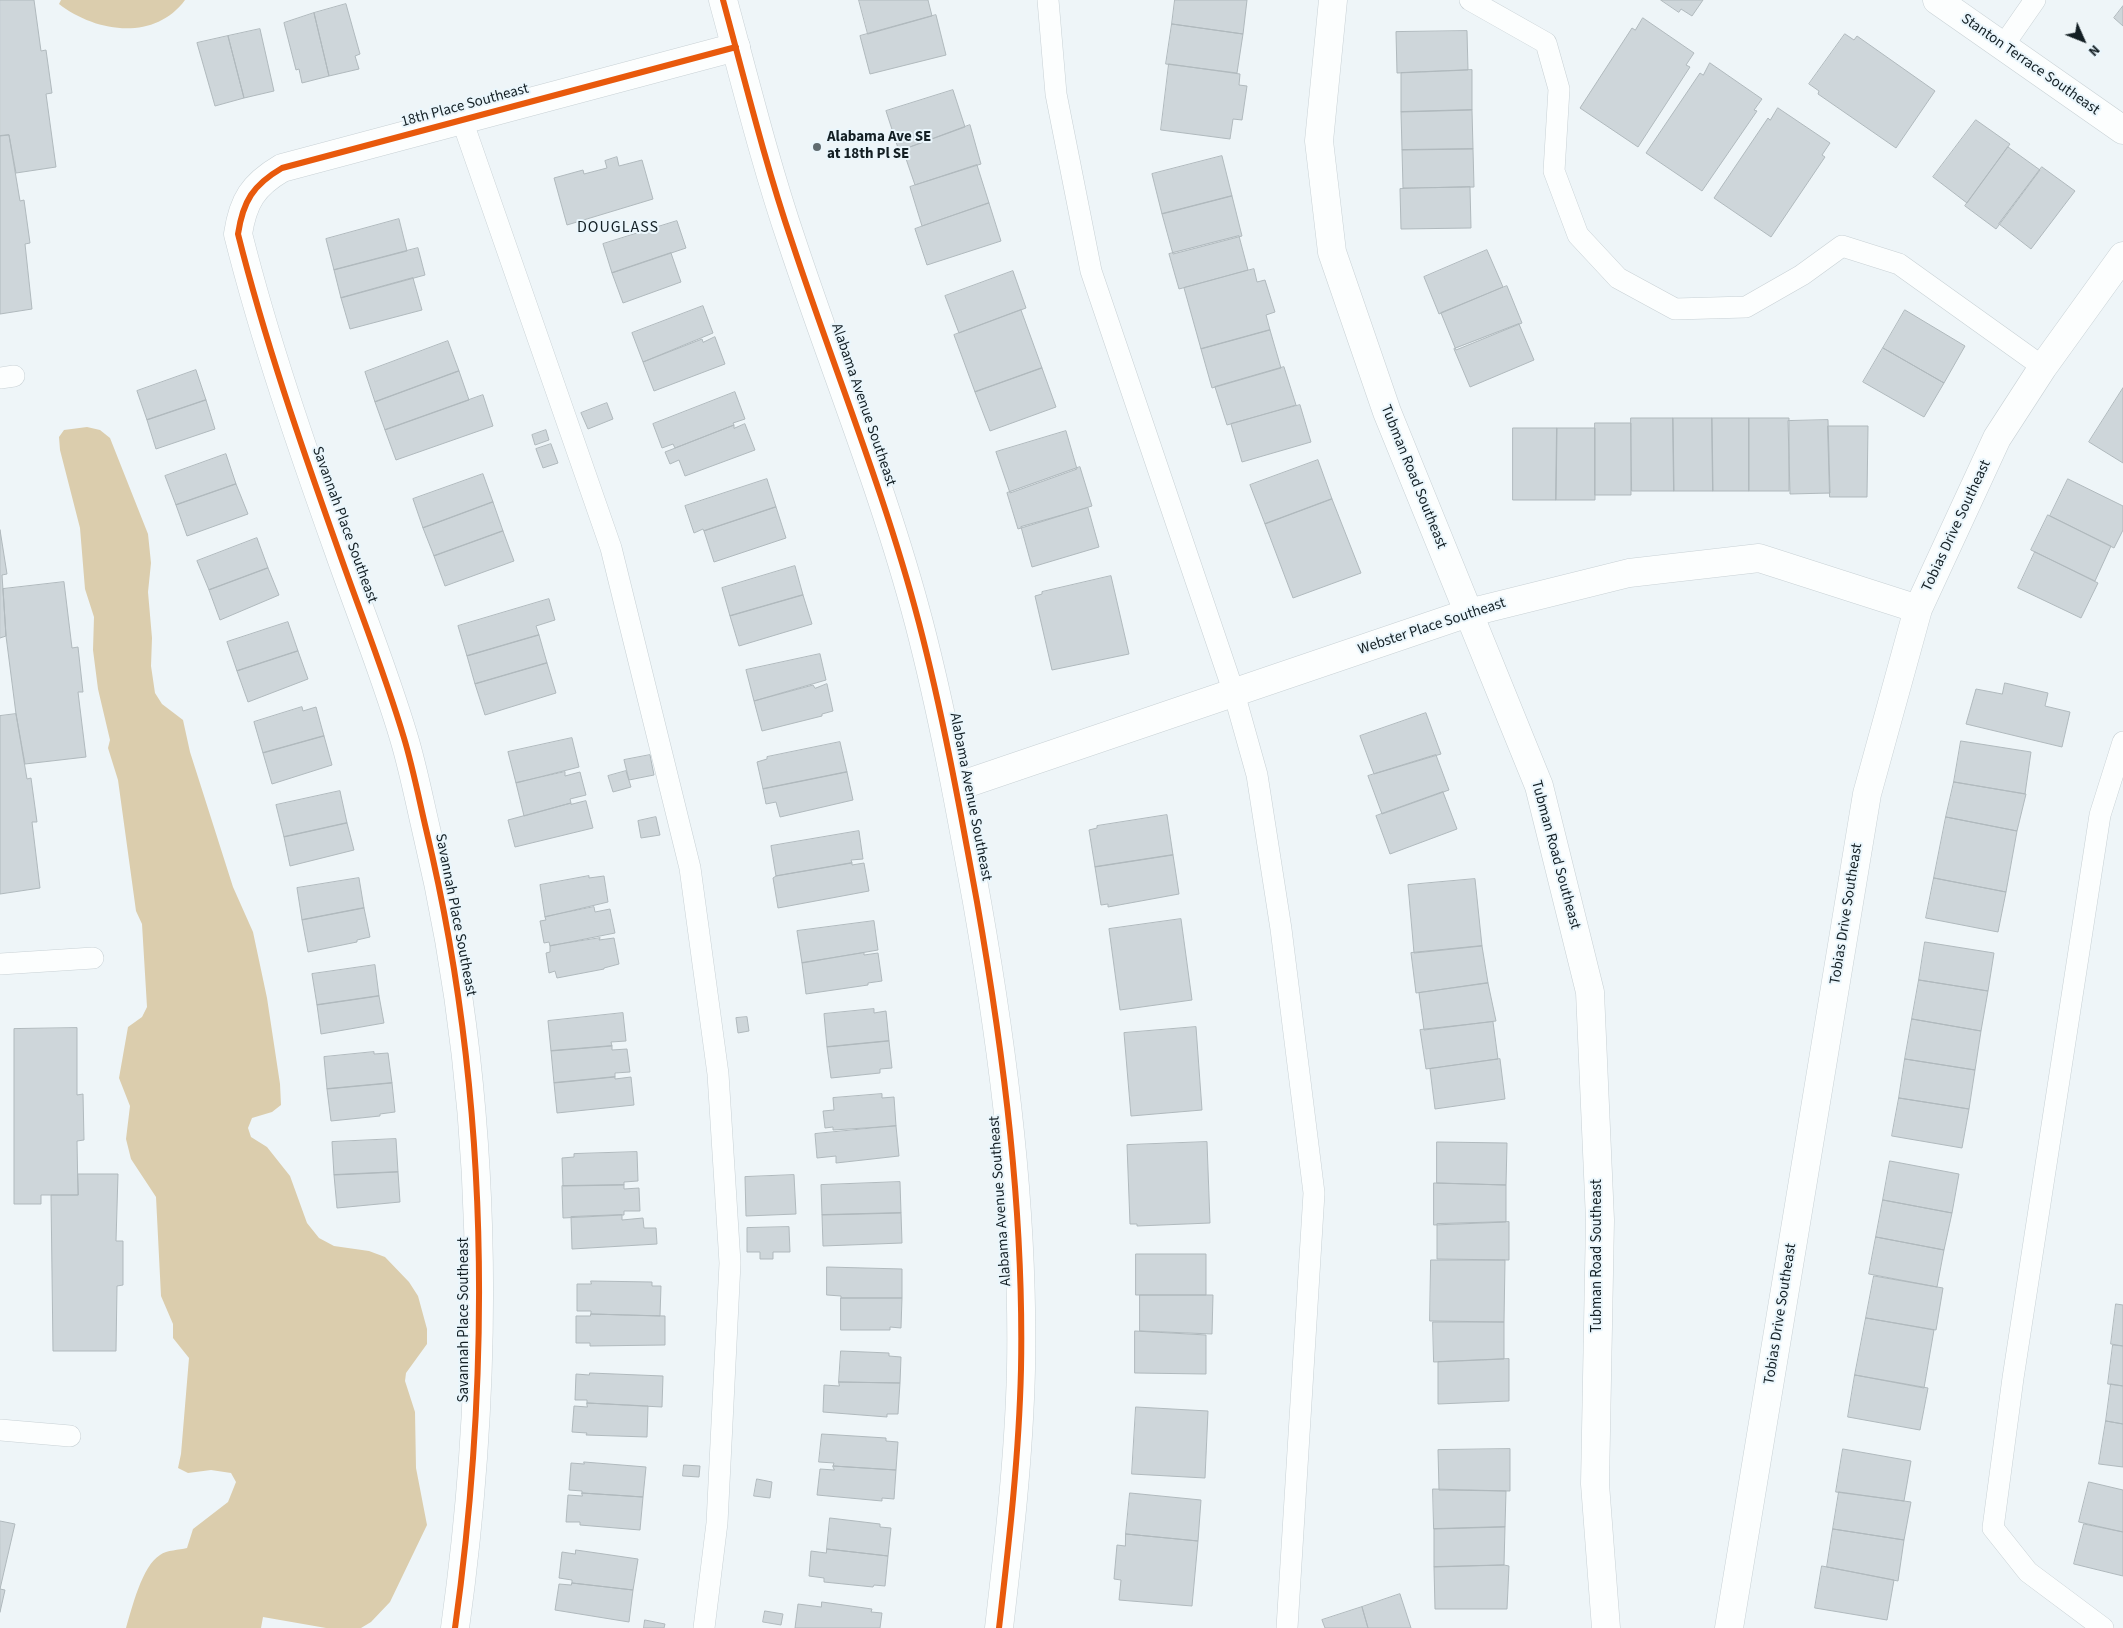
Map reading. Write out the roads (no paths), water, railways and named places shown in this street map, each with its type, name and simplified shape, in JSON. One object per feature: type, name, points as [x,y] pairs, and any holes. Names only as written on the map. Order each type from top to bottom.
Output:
[{"type":"street","name":"Alabama Avenue Southeast","points":[[723,0],[791,239],[891,525],[919,622],[943,721],[992,991],[1004,1076],[1019,1261],[1021,1367],[1010,1541],[1000,1628]]},
{"type":"street","name":"Tubman Road Southeast","points":[[1333,0],[1319,141],[1332,252],[1387,412],[1539,786],[1590,992],[1600,1220],[1595,1484],[1606,1628]]},
{"type":"street","name":"Stanton Terrace Southeast","points":[[1938,0],[2123,130]]},
{"type":"street","name":"18th Place Southeast","points":[[238,234],[241,215],[248,198],[266,177],[282,168],[736,47]]},
{"type":"street","name":"Savannah Place Southeast","points":[[238,234],[250,281],[293,419],[374,644],[405,742],[435,866],[452,953],[466,1044],[476,1152],[479,1266],[476,1435],[464,1560],[455,1628]]},
{"type":"street","name":"Tobias Drive Southeast","points":[[1729,1628],[1867,794],[1918,610],[1997,438],[2043,367],[2123,256]]},
{"type":"street","name":"Webster Place Southeast","points":[[956,787],[1468,613],[1629,573],[1758,558],[1918,610]]},
{"type":"lane","points":[[1048,0],[1056,94],[1091,271],[1234,693],[1257,775],[1281,930],[1314,1193],[1287,1628]]},
{"type":"lane","points":[[1470,0],[1546,43],[1559,89],[1554,170],[1578,235],[1618,278],[1675,308],[1746,307],[1802,274],[1842,246],[1899,264],[2043,367]]},
{"type":"lane","points":[[2004,46],[2035,0]]},
{"type":"lane","points":[[462,120],[611,548],[690,868],[718,1074],[730,1263],[717,1523],[704,1628]]},
{"type":"lane","points":[[2102,1628],[2028,1572],[1993,1528],[2013,1378],[2100,816],[2123,742]]},
{"type":"lane","points":[[0,964],[94,958]]},
{"type":"lane","points":[[0,1430],[70,1436]]},
{"type":"place","name":"Alabama Ave SE at 18th Pl SE","points":[[817,147]]},
{"type":"district","name":"DOUGLASS","points":[[618,228]]}]
